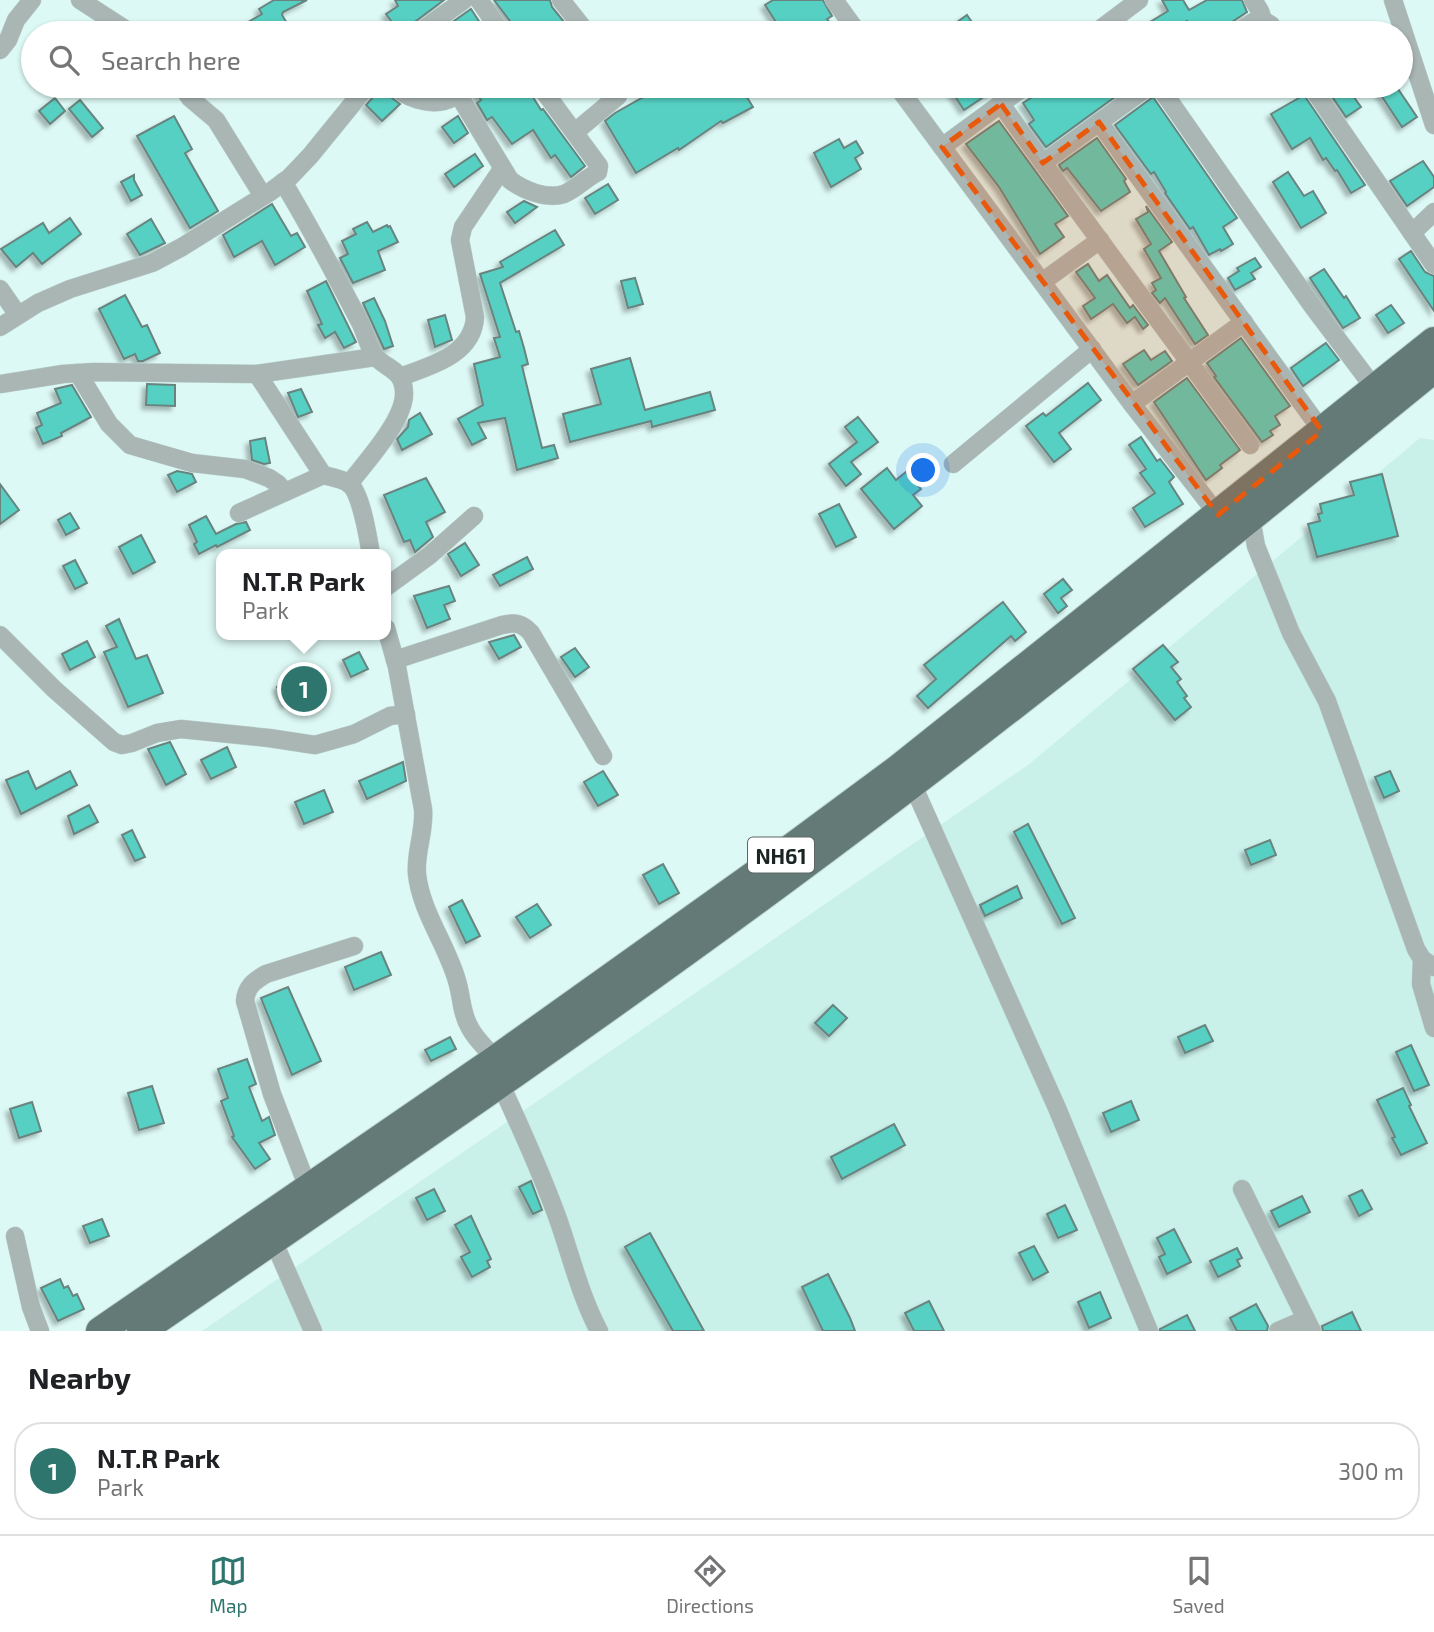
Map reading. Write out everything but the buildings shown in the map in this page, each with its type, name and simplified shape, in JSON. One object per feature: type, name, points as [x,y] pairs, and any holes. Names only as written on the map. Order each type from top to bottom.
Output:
[{"type":"highway","name":"NH61","points":[[100,1331],[308,1188],[501,1073],[702,940],[912,783],[1234,522],[1322,431],[1434,341]]},
{"type":"highway","name":"NH61","points":[[141,1331],[273,1240],[501,1073],[754,876],[1234,522],[1434,369]]},
{"type":"street","points":[[0,50],[8,40],[16,20],[32,0]]},
{"type":"street","points":[[80,0],[112,21]]},
{"type":"street","points":[[435,21],[464,0]]},
{"type":"street","points":[[479,0],[494,21]]},
{"type":"street","points":[[561,0],[578,21]]},
{"type":"street","points":[[834,0],[850,21]]},
{"type":"street","points":[[1253,0],[1261,11],[1263,20],[1258,21]]},
{"type":"street","points":[[1393,0],[1400,21]]},
{"type":"street","points":[[1120,21],[1131,3]]},
{"type":"street","points":[[1413,61],[1434,125]]},
{"type":"street","points":[[190,98],[216,120],[263,196]]},
{"type":"street","points":[[0,327],[70,289],[152,262],[182,247],[263,196],[283,182],[310,156],[357,98]]},
{"type":"street","points":[[413,98],[443,102],[450,98]]},
{"type":"street","points":[[467,98],[510,180],[520,187],[538,193],[562,195],[598,172],[599,166],[549,98]]},
{"type":"street","points":[[575,132],[616,98]]},
{"type":"street","points":[[906,98],[1132,404],[1256,545],[1291,633],[1313,670],[1327,701],[1411,936],[1428,963],[1421,984],[1434,1028]]},
{"type":"street","points":[[942,148],[1008,98]]},
{"type":"street","points":[[1042,163],[1132,98]]},
{"type":"street","points":[[1167,98],[1311,304],[1375,389]]},
{"type":"street","points":[[1319,98],[1434,265]]},
{"type":"street","points":[[1000,104],[1250,445]]},
{"type":"street","points":[[1099,122],[1322,431]]},
{"type":"street","points":[[401,377],[447,359],[458,351],[474,326],[475,317],[460,240],[463,227],[502,169]]},
{"type":"street","points":[[283,182],[321,246],[375,356],[401,377],[405,394],[395,421],[349,484]]},
{"type":"street","points":[[1412,233],[1434,212]]},
{"type":"street","points":[[1042,282],[1100,240]]},
{"type":"street","points":[[0,289],[18,315]]},
{"type":"street","points":[[1132,404],[1244,322]]},
{"type":"street","points":[[953,464],[1092,349]]},
{"type":"street","points":[[0,384],[78,373],[257,374],[375,356]]},
{"type":"street","points":[[78,373],[109,424],[130,445],[192,463],[245,469],[269,478],[285,492]]},
{"type":"street","points":[[257,374],[323,475],[349,484],[357,497],[370,549]]},
{"type":"street","points":[[239,513],[323,475]]},
{"type":"street","points":[[391,583],[430,555],[474,516]]},
{"type":"street","points":[[395,660],[512,622],[522,625],[531,633],[603,756]]},
{"type":"street","points":[[0,635],[70,703],[114,742],[122,745],[157,733],[181,729],[269,738],[314,746],[354,734],[390,716],[406,714]]},
{"type":"street","points":[[389,640],[424,810],[417,869],[423,899],[457,982],[462,1012],[473,1034],[501,1073],[549,1195],[581,1291],[599,1331]]},
{"type":"street","points":[[912,783],[1057,1108],[1149,1331]]},
{"type":"street","points":[[308,1188],[272,1094],[245,1001],[246,993],[254,981],[267,974],[354,946]]},
{"type":"street","points":[[1242,1189],[1309,1325],[1278,1331]]},
{"type":"street","points":[[15,1236],[31,1307],[40,1331]]},
{"type":"street","points":[[273,1240],[313,1331]]},
{"type":"highlighted area","points":[[1001,104],[1043,163],[1099,122],[1322,431],[1218,515],[942,147]]},
{"type":"shaded area","points":[[1420,438],[1434,440],[1434,1331],[202,1331],[1028,765]]},
{"type":"place","name":"N.T.R Park","points":[[304,689]]}]
